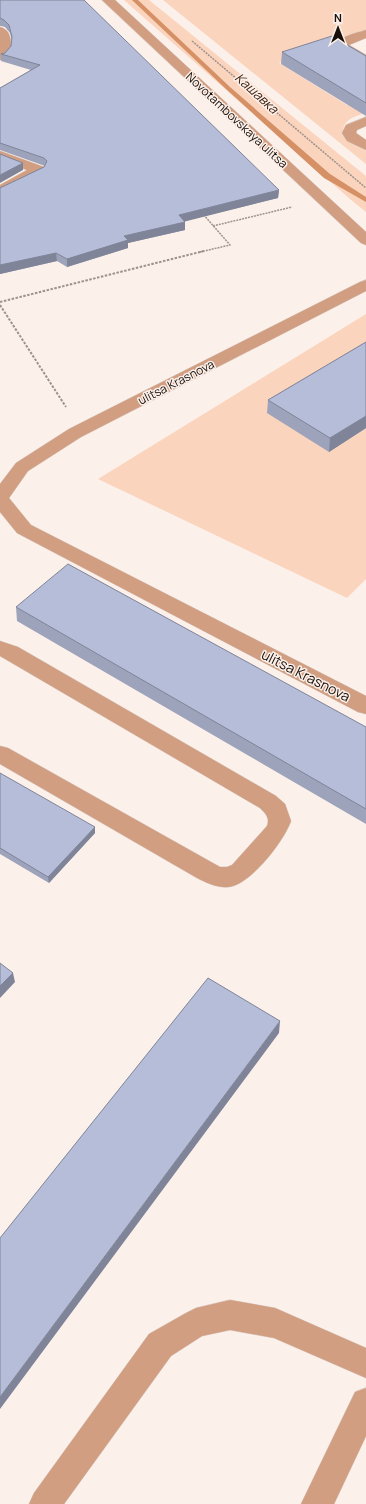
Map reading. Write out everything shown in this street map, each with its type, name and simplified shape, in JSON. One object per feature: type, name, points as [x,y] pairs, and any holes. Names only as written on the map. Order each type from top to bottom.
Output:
[{"type":"street","name":"Novotambovskaya ulitsa","points":[[108,0],[366,240]]},
{"type":"street","points":[[0,31],[4,36],[5,52],[0,56]]},
{"type":"street","points":[[366,34],[346,41],[342,44],[342,46],[366,61]]},
{"type":"street","points":[[366,121],[351,128],[350,133],[352,138],[366,146]]},
{"type":"street","points":[[0,154],[39,170],[0,191]]},
{"type":"street","name":"ulitsa Krasnova","points":[[0,497],[22,467],[75,433],[366,285]]},
{"type":"street","name":"ulitsa Krasnova","points":[[0,500],[24,529],[366,706]]},
{"type":"street","points":[[0,648],[11,652],[268,802],[277,810],[280,820],[276,831],[240,872],[230,877],[218,877],[0,754]]},
{"type":"street","points":[[45,1504],[160,1345],[196,1323],[230,1315],[275,1323],[366,1363]]},
{"type":"street","points":[[318,1504],[366,1403]]},
{"type":"path","points":[[190,39],[366,188]]},
{"type":"path","points":[[213,226],[298,205]]},
{"type":"path","points":[[0,302],[230,245],[203,214]]},
{"type":"path","points":[[0,305],[66,406],[75,433]]},
{"type":"shaded area","points":[[124,0],[149,0],[366,176],[366,212],[350,199]]},
{"type":"shaded area","points":[[163,0],[366,0],[366,31],[322,42],[330,47],[279,63],[347,105],[366,99],[366,113],[355,116],[346,122],[343,129],[349,139],[366,151],[366,164]]},
{"type":"shaded area","points":[[366,314],[366,579],[347,598],[98,479]]},
{"type":"building","points":[[0,0],[84,0],[279,190],[179,215],[185,222],[124,236],[128,240],[67,259],[56,253],[0,265],[0,188],[44,167],[47,161],[44,158],[0,143],[0,88],[40,65],[1,54],[5,53],[11,46],[12,37],[9,25],[0,18]]},
{"type":"building","points":[[332,36],[366,56],[366,103],[282,52]]},
{"type":"building","points":[[0,154],[23,163],[0,175]]},
{"type":"building","points":[[366,342],[366,416],[330,438],[268,400]]},
{"type":"building","points":[[68,564],[366,727],[366,809],[16,607]]},
{"type":"building","points":[[0,773],[95,827],[48,877],[0,848]]},
{"type":"building","points":[[0,963],[13,973],[0,986]]},
{"type":"building","points":[[208,978],[280,1021],[0,1397],[0,1238]]},
{"type":"waterway","name":"Кашавка","points":[[135,0],[228,88],[327,176],[366,200]]}]
